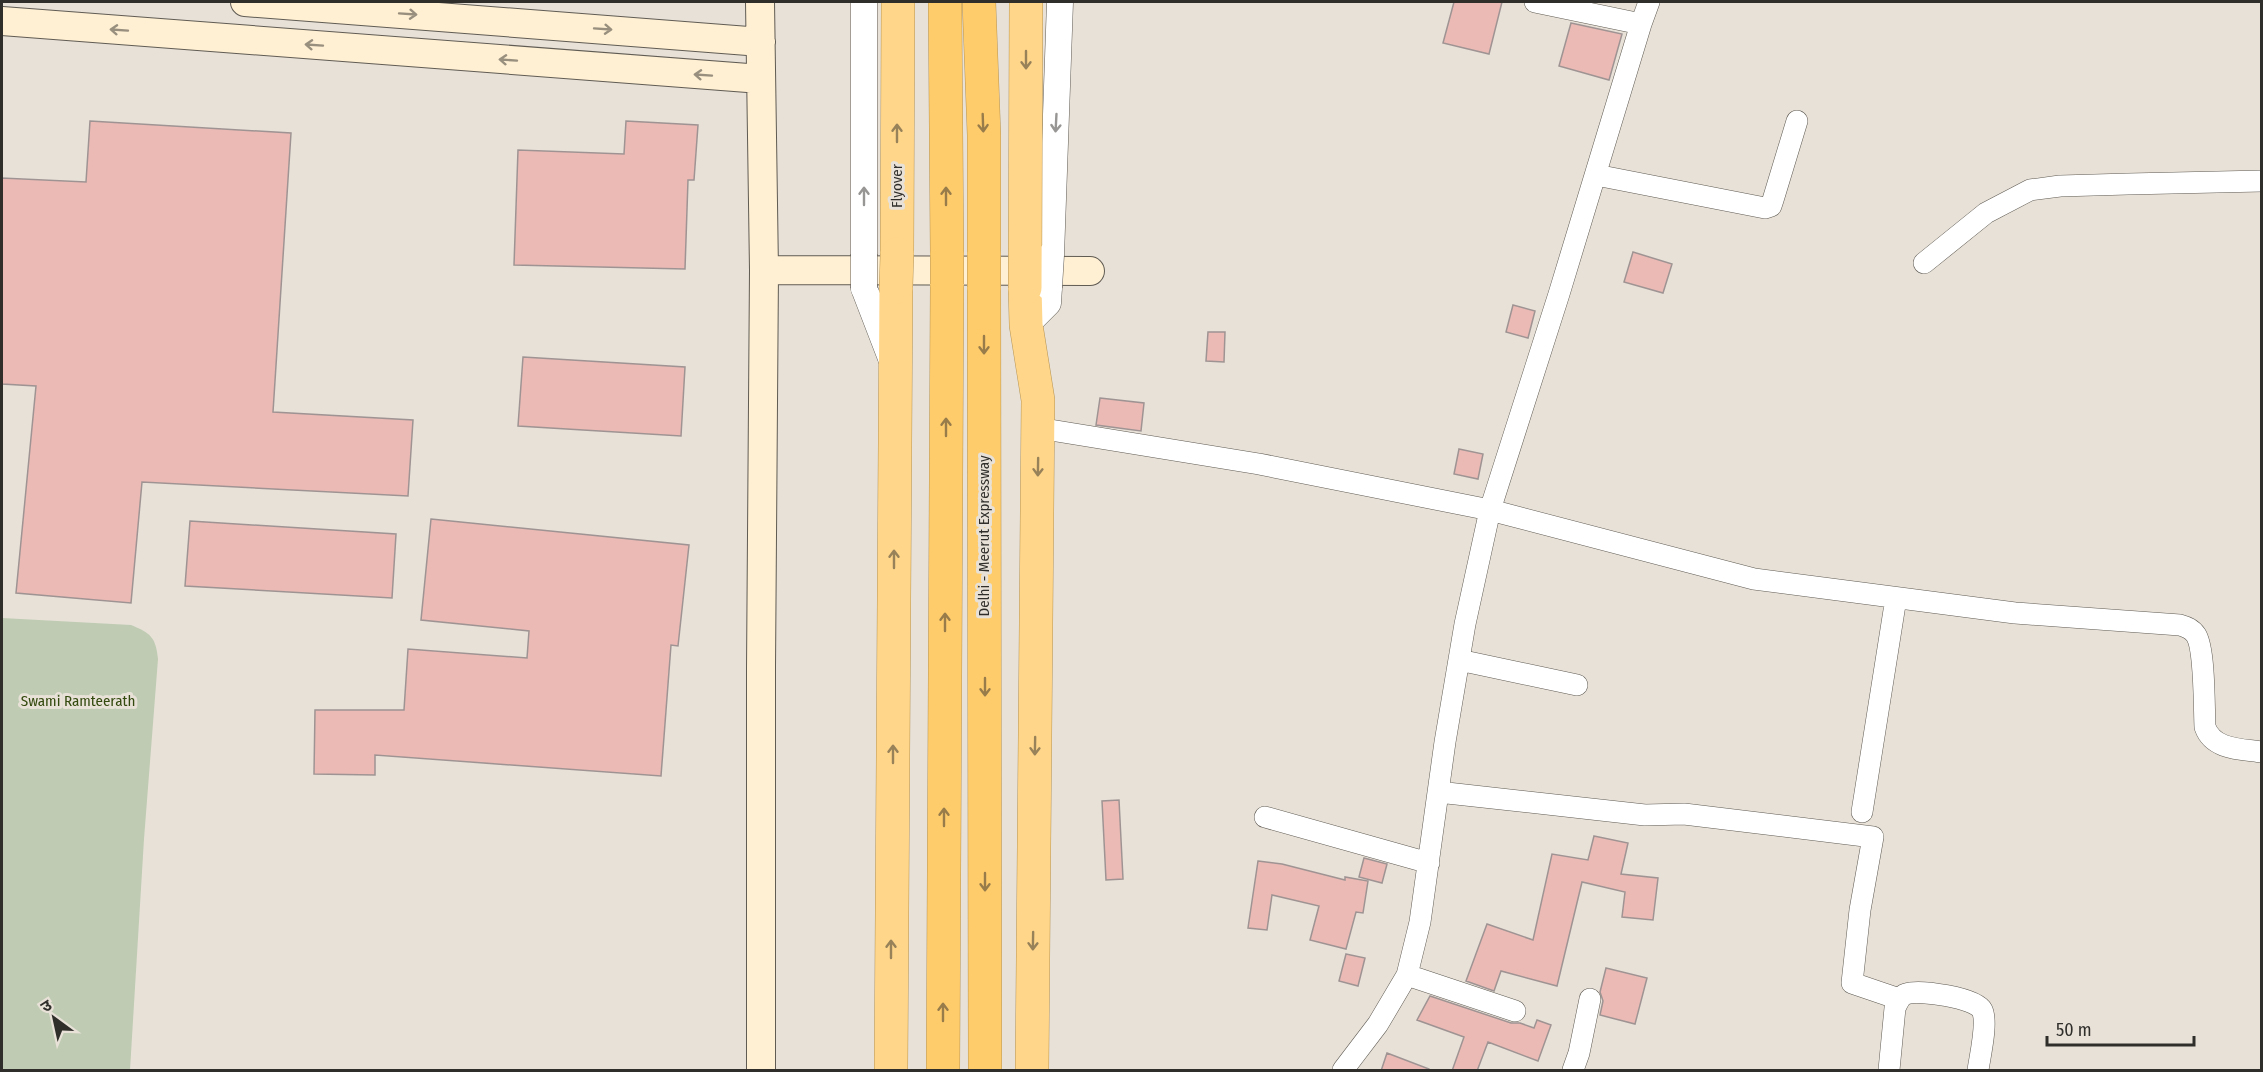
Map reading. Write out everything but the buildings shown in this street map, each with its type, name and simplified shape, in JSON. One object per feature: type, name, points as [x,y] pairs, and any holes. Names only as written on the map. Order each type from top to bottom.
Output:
[{"type":"highway","name":"Flyover","points":[[891,1071],[898,2]]},
{"type":"highway","points":[[943,1071],[947,269],[945,2]]},
{"type":"highway","name":"Delhi - Meerut Expressway","points":[[979,2],[984,135],[985,1071]]},
{"type":"highway","points":[[1026,2],[1037,287],[1026,325],[1038,400],[1032,1071]]},
{"type":"main road","points":[[245,2],[761,42]]},
{"type":"main road","points":[[760,2],[764,270],[761,1071]]},
{"type":"main road","points":[[2,21],[761,79]]},
{"type":"main road","points":[[764,270],[1090,271]]},
{"type":"street","points":[[864,2],[864,288],[896,370]]},
{"type":"street","points":[[1037,287],[1051,255],[1060,2]]},
{"type":"street","points":[[1535,2],[1641,24]]},
{"type":"street","points":[[1343,1071],[1378,1024],[1407,975],[1420,922],[1465,624],[1490,510],[1649,2]]},
{"type":"street","points":[[1596,175],[1765,208],[1771,206],[1797,121]]},
{"type":"street","points":[[1924,263],[1986,213],[2030,190],[2060,186],[2128,183],[2262,181]]},
{"type":"street","points":[[1038,428],[1260,465],[1490,510],[1754,579],[2015,613],[2180,625],[2190,628],[2197,637],[2200,649],[2205,727],[2208,735],[2215,742],[2226,746],[2262,752]]},
{"type":"street","points":[[1862,812],[1896,598]]},
{"type":"street","points":[[1460,660],[1578,686]]},
{"type":"street","points":[[1438,792],[1646,815],[1684,814],[1873,837],[1860,910],[1852,983],[1899,999]]},
{"type":"street","points":[[1265,817],[1429,863]]},
{"type":"street","points":[[1407,975],[1515,1011]]},
{"type":"street","points":[[1888,1071],[1895,1008],[1899,999],[1905,994],[1913,993],[1961,998],[1975,1003],[1982,1010],[1984,1022],[1978,1071]]},
{"type":"street","points":[[1572,1071],[1579,1053],[1590,999]]},
{"type":"green space","name":"Swami Ramteerath","points":[[2,618],[131,625],[148,634],[156,646],[158,659],[130,1070],[2,1070]]}]
